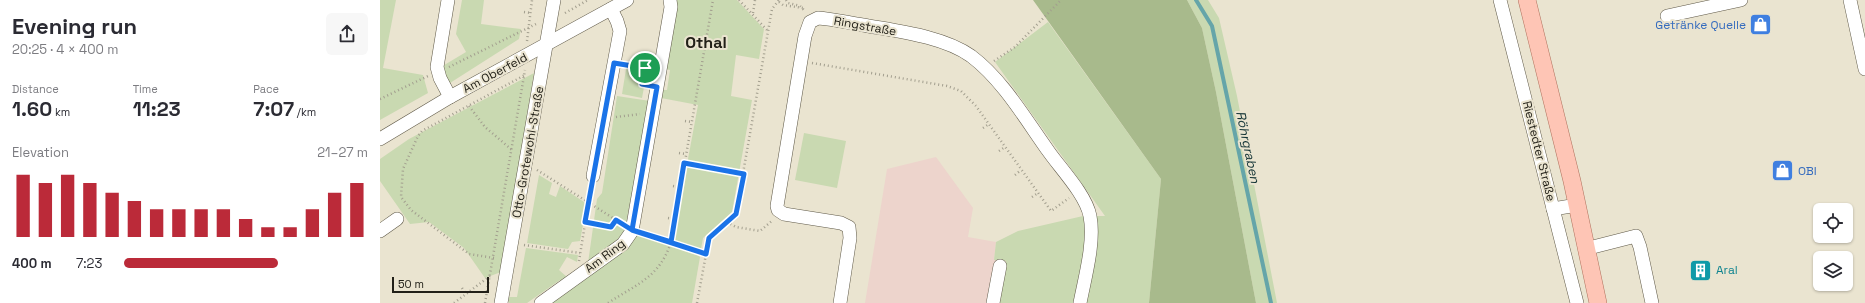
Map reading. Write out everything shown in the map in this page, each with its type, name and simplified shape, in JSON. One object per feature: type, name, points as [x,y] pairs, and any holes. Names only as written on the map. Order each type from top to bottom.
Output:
[{"type":"main road","name":"Riestedter Straße","points":[[1527,0],[1577,205],[1585,249],[1598,303]]},
{"type":"street","points":[[448,0],[438,62],[438,72],[450,97]]},
{"type":"street","name":"Otto-Grotewohl-Straße","points":[[501,303],[554,0]]},
{"type":"street","points":[[593,176],[620,31],[611,9],[627,0]]},
{"type":"street","name":"Am Ring","points":[[541,303],[623,244],[632,230],[671,7],[670,0]]},
{"type":"street","name":"Riestedter Straße","points":[[1500,0],[1577,303]]},
{"type":"street","points":[[1667,16],[1740,0]]},
{"type":"street","points":[[1850,0],[1865,69]]},
{"type":"street","name":"Am Oberfeld","points":[[380,139],[450,97],[611,9]]},
{"type":"street","name":"Ringstraße","points":[[814,19],[822,18],[929,39],[961,50],[985,68],[1012,100],[1087,207],[1091,223],[1090,241],[1080,303]]},
{"type":"street","points":[[814,19],[807,28],[777,201],[782,213],[840,223],[849,227],[850,240],[840,303]]},
{"type":"street","points":[[1553,209],[1577,205]]},
{"type":"street","points":[[380,231],[397,219]]},
{"type":"street","points":[[1585,249],[1636,236],[1640,247],[1652,303]]},
{"type":"street","points":[[993,303],[1000,266]]},
{"type":"path","points":[[485,303],[491,276],[525,75],[528,28],[532,0]]},
{"type":"path","points":[[380,99],[551,17],[565,13],[588,0]]},
{"type":"path","points":[[608,303],[645,280],[661,265],[671,242],[713,0]]},
{"type":"path","points":[[739,0],[768,30]]},
{"type":"path","points":[[752,14],[755,0]]},
{"type":"path","points":[[786,0],[788,3],[800,6],[814,19]]},
{"type":"path","points":[[985,68],[1015,47],[1061,0]]},
{"type":"path","points":[[697,303],[709,238],[736,213],[772,7],[779,1],[783,5],[802,8]]},
{"type":"path","points":[[524,12],[530,13]]},
{"type":"path","points":[[801,61],[947,86],[961,91],[989,124],[1051,211],[1078,193]]},
{"type":"path","points":[[614,63],[645,68],[642,84],[657,87]]},
{"type":"path","points":[[494,258],[468,253],[411,210],[401,194],[404,169],[418,135],[525,75]]},
{"type":"path","points":[[904,84],[905,79]]},
{"type":"path","points":[[469,106],[485,127],[513,150]]},
{"type":"path","points":[[604,116],[619,118],[653,113]]},
{"type":"path","points":[[685,121],[692,122]]},
{"type":"path","points":[[983,128],[989,124]]},
{"type":"path","points":[[999,151],[1005,146]]},
{"type":"path","points":[[679,153],[686,154]]},
{"type":"path","points":[[684,163],[744,174]]},
{"type":"path","points":[[526,165],[530,166],[632,230],[706,254]]},
{"type":"path","points":[[1015,175],[1022,170]]},
{"type":"path","points":[[576,277],[593,176]]},
{"type":"path","points":[[673,186],[680,187]]},
{"type":"path","points":[[1032,198],[1038,193]]},
{"type":"path","points":[[727,222],[736,227],[760,231],[782,213]]},
{"type":"path","points":[[668,218],[675,220]]},
{"type":"path","points":[[585,222],[611,227],[616,220]]},
{"type":"path","points":[[512,243],[580,253]]},
{"type":"path","points":[[454,303],[491,276]]},
{"type":"path","points":[[462,288],[466,294]]},
{"type":"shaded area","points":[[936,157],[973,208],[968,237],[996,242],[994,260],[1006,261],[1000,303],[865,303],[887,169]]},
{"type":"green space","points":[[380,0],[396,0],[383,68],[423,75],[428,93],[380,120]]},
{"type":"green space","points":[[462,0],[484,0],[481,24],[521,29],[519,39],[450,83],[441,67],[466,52],[456,34]]},
{"type":"green space","points":[[676,0],[737,0],[764,29],[759,59],[736,55],[731,96],[752,100],[732,212],[703,238],[701,249],[673,240],[698,105],[661,98],[662,90],[667,90],[670,70],[665,69]]},
{"type":"green space","points":[[1033,0],[1187,0],[1202,28],[1216,92],[1256,303],[1149,303],[1161,179]]},
{"type":"green space","points":[[1187,0],[1208,0],[1219,18],[1237,96],[1277,303],[1256,303],[1216,92],[1202,28]]},
{"type":"green space","points":[[1048,22],[1161,179],[1149,303],[1000,303],[1006,261],[994,260],[996,242],[1018,231],[1083,216],[1105,216],[995,62]]},
{"type":"green space","points":[[627,63],[648,66],[642,98],[622,94]]},
{"type":"green space","points":[[534,73],[501,272],[485,278],[464,248],[429,222],[410,224],[380,181],[380,159],[409,139]]},
{"type":"green space","points":[[617,96],[650,101],[624,234],[588,263],[597,199],[602,193]]},
{"type":"green space","points":[[804,133],[846,141],[837,188],[795,180]]},
{"type":"green space","points":[[539,175],[552,183],[549,194],[556,197],[560,186],[587,204],[580,241],[572,242],[568,249],[527,243]]},
{"type":"green space","points":[[637,234],[695,253],[700,257],[692,303],[547,303]]},
{"type":"green space","points":[[526,248],[578,255],[577,262],[567,257],[559,270],[568,278],[564,282],[560,280],[527,303],[509,303],[508,297],[517,297]]},
{"type":"waterway","name":"Röhrgraben","points":[[1196,0],[1212,26],[1271,303]]},
{"type":"place","name":"Getränke Quelle","points":[[1761,25]]},
{"type":"place","name":"OBI","points":[[1782,171]]},
{"type":"place","name":"Aral","points":[[1700,270]]},
{"type":"district","name":"Othal","points":[[706,42]]},
{"type":"route","points":[[645,68],[614,63],[585,222],[611,227],[616,220],[632,230],[706,254],[709,238],[736,214],[744,174],[684,163],[671,242],[632,230],[657,87],[642,84],[645,68]]}]
